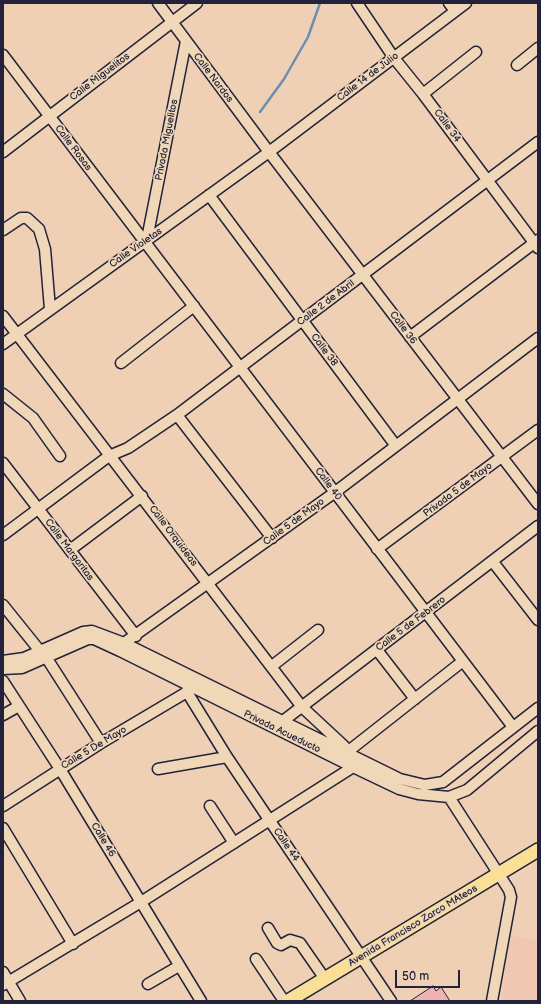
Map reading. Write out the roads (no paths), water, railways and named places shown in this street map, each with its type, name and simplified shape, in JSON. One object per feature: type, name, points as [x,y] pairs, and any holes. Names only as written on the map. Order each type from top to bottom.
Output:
[{"type":"main road","name":"Avenida Francisco Zarco MAteos","points":[[288,1001],[538,850]]},
{"type":"street","name":"Calle Nardos","points":[[158,3],[269,152]]},
{"type":"street","name":"Calle Miguelitos","points":[[3,152],[197,3]]},
{"type":"street","name":"Calle 34","points":[[357,3],[394,58],[423,94],[487,181],[537,244]]},
{"type":"street","name":"Calle 14 de Julio","points":[[269,152],[394,58],[452,7],[466,3]]},
{"type":"street","name":"Privada Miguelitos","points":[[145,240],[186,41]]},
{"type":"street","points":[[517,66],[538,48]]},
{"type":"street","points":[[423,94],[476,52]]},
{"type":"street","name":"Calle Rosas","points":[[3,55],[145,240]]},
{"type":"street","name":"Calle 2 de Abril","points":[[109,456],[128,448],[177,415],[538,142]]},
{"type":"street","name":"Calle Violetas","points":[[3,344],[145,240],[269,152]]},
{"type":"street","name":"Calle 36","points":[[269,152],[538,504]]},
{"type":"street","name":"Calle 38","points":[[210,195],[396,446]]},
{"type":"street","points":[[3,230],[14,221],[27,218],[39,229],[45,249],[50,309]]},
{"type":"street","name":"Calle 40","points":[[145,240],[334,493],[513,727]]},
{"type":"street","points":[[410,337],[537,244]]},
{"type":"street","points":[[121,363],[194,306]]},
{"type":"street","name":"Calle Orquídeas","points":[[3,316],[302,707],[348,752]]},
{"type":"street","name":"Calle 5 de Mayo","points":[[122,647],[334,493],[538,338]]},
{"type":"street","points":[[3,394],[33,418],[60,456]]},
{"type":"street","points":[[177,415],[272,538]]},
{"type":"street","name":"Privada 5 de Mayo","points":[[377,549],[538,430]]},
{"type":"street","points":[[3,535],[109,456]]},
{"type":"street","name":"Calle Margaritas","points":[[3,463],[136,636]]},
{"type":"street","points":[[70,550],[142,496]]},
{"type":"street","name":"Calle 5 de Febrero","points":[[283,721],[493,562],[538,526]]},
{"type":"street","points":[[493,562],[538,620]]},
{"type":"street","points":[[3,605],[43,654],[101,743]]},
{"type":"street","points":[[272,666],[318,630]]},
{"type":"street","points":[[3,669],[22,668],[43,654],[87,631],[92,631],[122,647]]},
{"type":"street","name":"Privada Acueducto","points":[[122,647],[187,689],[310,740],[348,752],[400,779],[425,785],[443,782],[513,727]]},
{"type":"street","name":"Privada Acueducto","points":[[122,647],[283,721],[353,767],[408,792],[449,797]]},
{"type":"street","points":[[377,650],[415,699]]},
{"type":"street","points":[[3,661],[43,654]]},
{"type":"street","points":[[348,752],[463,661]]},
{"type":"street","name":"Calle 46","points":[[3,681],[60,769],[200,1001]]},
{"type":"street","name":"Calle 5 De Mayo","points":[[3,806],[187,689]]},
{"type":"street","name":"Calle 44","points":[[187,689],[227,757],[391,1001]]},
{"type":"street","points":[[3,715],[19,706]]},
{"type":"street","points":[[513,727],[538,708]]},
{"type":"street","points":[[492,1001],[511,897],[449,797],[457,795],[476,784],[538,731]]},
{"type":"street","points":[[158,769],[227,757]]},
{"type":"street","points":[[6,983],[141,902],[353,767]]},
{"type":"street","points":[[210,806],[234,843]]},
{"type":"street","points":[[3,828],[73,944]]},
{"type":"street","points":[[268,928],[277,943],[281,945],[290,940],[296,940],[300,943],[325,979]]},
{"type":"street","points":[[256,958],[284,1001]]},
{"type":"street","points":[[148,984],[179,966]]},
{"type":"street","points":[[3,972],[6,983],[20,1001]]},
{"type":"waterway","points":[[260,112],[284,79],[308,37],[320,3]]}]
